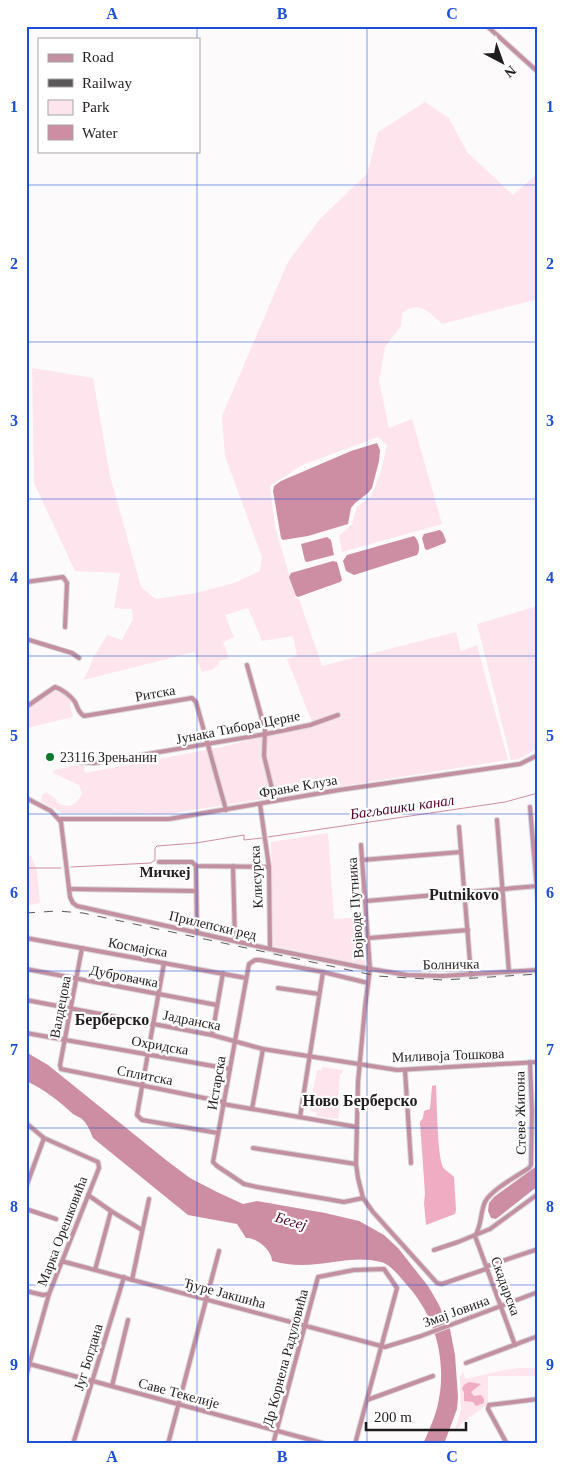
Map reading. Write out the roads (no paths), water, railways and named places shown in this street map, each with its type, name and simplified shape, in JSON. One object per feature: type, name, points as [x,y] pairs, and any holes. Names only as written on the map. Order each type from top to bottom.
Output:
[{"type":"street","points":[[487,26],[538,72]]},
{"type":"street","points":[[26,582],[63,577],[65,579],[67,583],[65,627]]},
{"type":"street","points":[[26,639],[72,652],[79,658]]},
{"type":"street","points":[[247,665],[266,734],[264,756],[275,801]]},
{"type":"street","name":"Ритска","points":[[26,708],[55,687],[62,689],[71,698],[78,712],[84,716],[192,698],[196,702],[209,744],[226,810]]},
{"type":"street","name":"Јунака Тибора Церне","points":[[80,762],[94,764],[266,734],[310,725],[338,715]]},
{"type":"street","name":"Фрање Клуза","points":[[60,820],[169,819],[339,790],[520,764],[538,755]]},
{"type":"street","points":[[26,798],[52,811],[60,820],[63,830],[69,889],[196,892]]},
{"type":"street","name":"Клисурска","points":[[260,804],[269,868],[270,949]]},
{"type":"street","points":[[530,807],[538,902]]},
{"type":"street","points":[[497,820],[510,972]]},
{"type":"street","points":[[460,827],[471,975]]},
{"type":"street","name":"Војводе Путника","points":[[361,845],[370,969],[360,1064],[357,1127],[356,1164],[363,1198]]},
{"type":"street","points":[[362,860],[461,852]]},
{"type":"street","points":[[159,862],[192,862],[196,866],[269,868]]},
{"type":"street","points":[[196,866],[197,933]]},
{"type":"street","points":[[233,866],[235,942]]},
{"type":"street","points":[[366,901],[537,886]]},
{"type":"street","name":"Прилепски ред","points":[[69,889],[71,901],[77,906],[235,942],[364,968]]},
{"type":"street","points":[[369,938],[468,930]]},
{"type":"street","name":"Космајска","points":[[26,938],[246,978]]},
{"type":"street","name":"Валдецова","points":[[62,1070],[60,1067],[82,948]]},
{"type":"street","points":[[246,978],[249,964],[257,960],[323,972],[368,983]]},
{"type":"street","points":[[164,963],[137,1114],[142,1120],[218,1133]]},
{"type":"street","name":"Болничка","points":[[364,968],[414,976],[471,975],[538,970]]},
{"type":"street","name":"Дубровачка","points":[[26,969],[217,1005]]},
{"type":"street","points":[[300,1117],[323,972]]},
{"type":"street","points":[[212,1035],[223,974]]},
{"type":"street","name":"Истарска","points":[[246,978],[213,1162],[216,1166],[244,1184],[251,1186],[344,1202],[363,1198]]},
{"type":"street","points":[[278,988],[319,994]]},
{"type":"street","name":"Јадранска","points":[[26,1000],[212,1035],[263,1049],[309,1056]]},
{"type":"street","name":"Охридска","points":[[26,1033],[230,1069]]},
{"type":"street","points":[[252,1109],[263,1049]]},
{"type":"street","name":"Миливоја Тошкова","points":[[309,1056],[397,1070],[538,1062]]},
{"type":"street","name":"Стеве Жигона","points":[[482,1222],[484,1204],[487,1199],[529,1168],[532,1163],[530,1062]]},
{"type":"street","name":"Сплитска","points":[[62,1070],[252,1109],[357,1127]]},
{"type":"street","points":[[405,1070],[411,1163]]},
{"type":"street","points":[[26,1123],[44,1138],[26,1187]]},
{"type":"street","name":"Марка Орешковића","points":[[26,1376],[49,1294],[99,1164],[96,1160],[44,1138]]},
{"type":"street","points":[[253,1148],[356,1164]]},
{"type":"street","points":[[434,1250],[490,1229],[538,1194]]},
{"type":"street","points":[[88,1195],[142,1230]]},
{"type":"street","points":[[363,1198],[373,1212],[440,1284],[538,1249]]},
{"type":"street","points":[[132,1280],[149,1199]]},
{"type":"street","points":[[26,1209],[56,1220]]},
{"type":"street","points":[[95,1270],[111,1211]]},
{"type":"street","points":[[475,1236],[482,1222],[484,1226],[490,1229]]},
{"type":"street","name":"Скадарска","points":[[475,1236],[515,1345]]},
{"type":"street","points":[[168,1444],[219,1251]]},
{"type":"street","name":"Ђуре Јакшића","points":[[62,1262],[382,1346]]},
{"type":"street","name":"Др Корнела Радуловића","points":[[273,1444],[318,1277],[354,1270],[384,1269],[397,1288],[382,1346]]},
{"type":"street","name":"Југ Богдана","points":[[73,1444],[124,1277]]},
{"type":"street","points":[[26,1291],[43,1295],[49,1294]]},
{"type":"street","name":"Змај Јовина","points":[[382,1346],[389,1346],[456,1323],[538,1292]]},
{"type":"street","name":"Југ Богдана","points":[[112,1386],[128,1320]]},
{"type":"street","points":[[466,1363],[538,1336]]},
{"type":"street","points":[[355,1444],[382,1346]]},
{"type":"street","name":"Саве Текелије","points":[[28,1364],[326,1444]]},
{"type":"street","points":[[367,1400],[433,1376]]},
{"type":"street","points":[[507,1444],[488,1410],[489,1405],[538,1398]]},
{"type":"water","points":[[377,443],[380,450],[379,461],[372,488],[351,508],[348,524],[308,536],[283,540],[281,538],[273,491],[274,486],[281,481],[351,451]]},
{"type":"water","points":[[440,530],[443,533],[445,543],[427,550],[425,549],[422,538],[424,534]]},
{"type":"water","points":[[414,536],[419,545],[417,555],[354,575],[346,571],[343,561],[347,555]]},
{"type":"water","points":[[327,537],[331,540],[334,555],[305,561],[301,544]]},
{"type":"water","points":[[333,561],[337,562],[342,580],[340,582],[298,597],[296,596],[289,577],[291,573]]},
{"type":"water","name":"Бегеј","points":[[26,1052],[48,1065],[190,1178],[243,1204],[257,1201],[359,1221],[384,1235],[398,1248],[428,1286],[450,1329],[455,1355],[458,1397],[457,1409],[444,1444],[423,1444],[433,1422],[440,1392],[441,1375],[437,1342],[432,1326],[417,1297],[395,1271],[384,1263],[373,1260],[349,1260],[305,1265],[272,1261],[263,1245],[250,1238],[246,1238],[237,1224],[188,1215],[93,1138],[88,1126],[82,1119],[57,1100],[26,1081]]},
{"type":"water","points":[[538,1165],[538,1186],[496,1219],[491,1218],[488,1211],[489,1203],[494,1197]]},
{"type":"waterway","name":"Багљашки канал","points":[[268,837],[505,802],[538,793]]},
{"type":"waterway","name":"Багљашки канал","points":[[71,867],[151,863],[155,860],[155,848],[157,846],[196,843],[244,835],[244,840],[262,838]]},
{"type":"waterway","name":"Багљашки канал","points":[[26,868],[61,868]]},
{"type":"railway","points":[[26,913],[57,911],[83,913],[377,976],[443,980],[538,974]]},
{"type":"place","name":"23116 Зрењанин","points":[[50,757]]},
{"type":"district","name":"Мичкеј","points":[[165,872]]},
{"type":"district","name":"Putnikovo","points":[[464,894]]},
{"type":"district","name":"Берберско","points":[[112,1019]]},
{"type":"district","name":"Ново Берберско","points":[[360,1100]]}]
